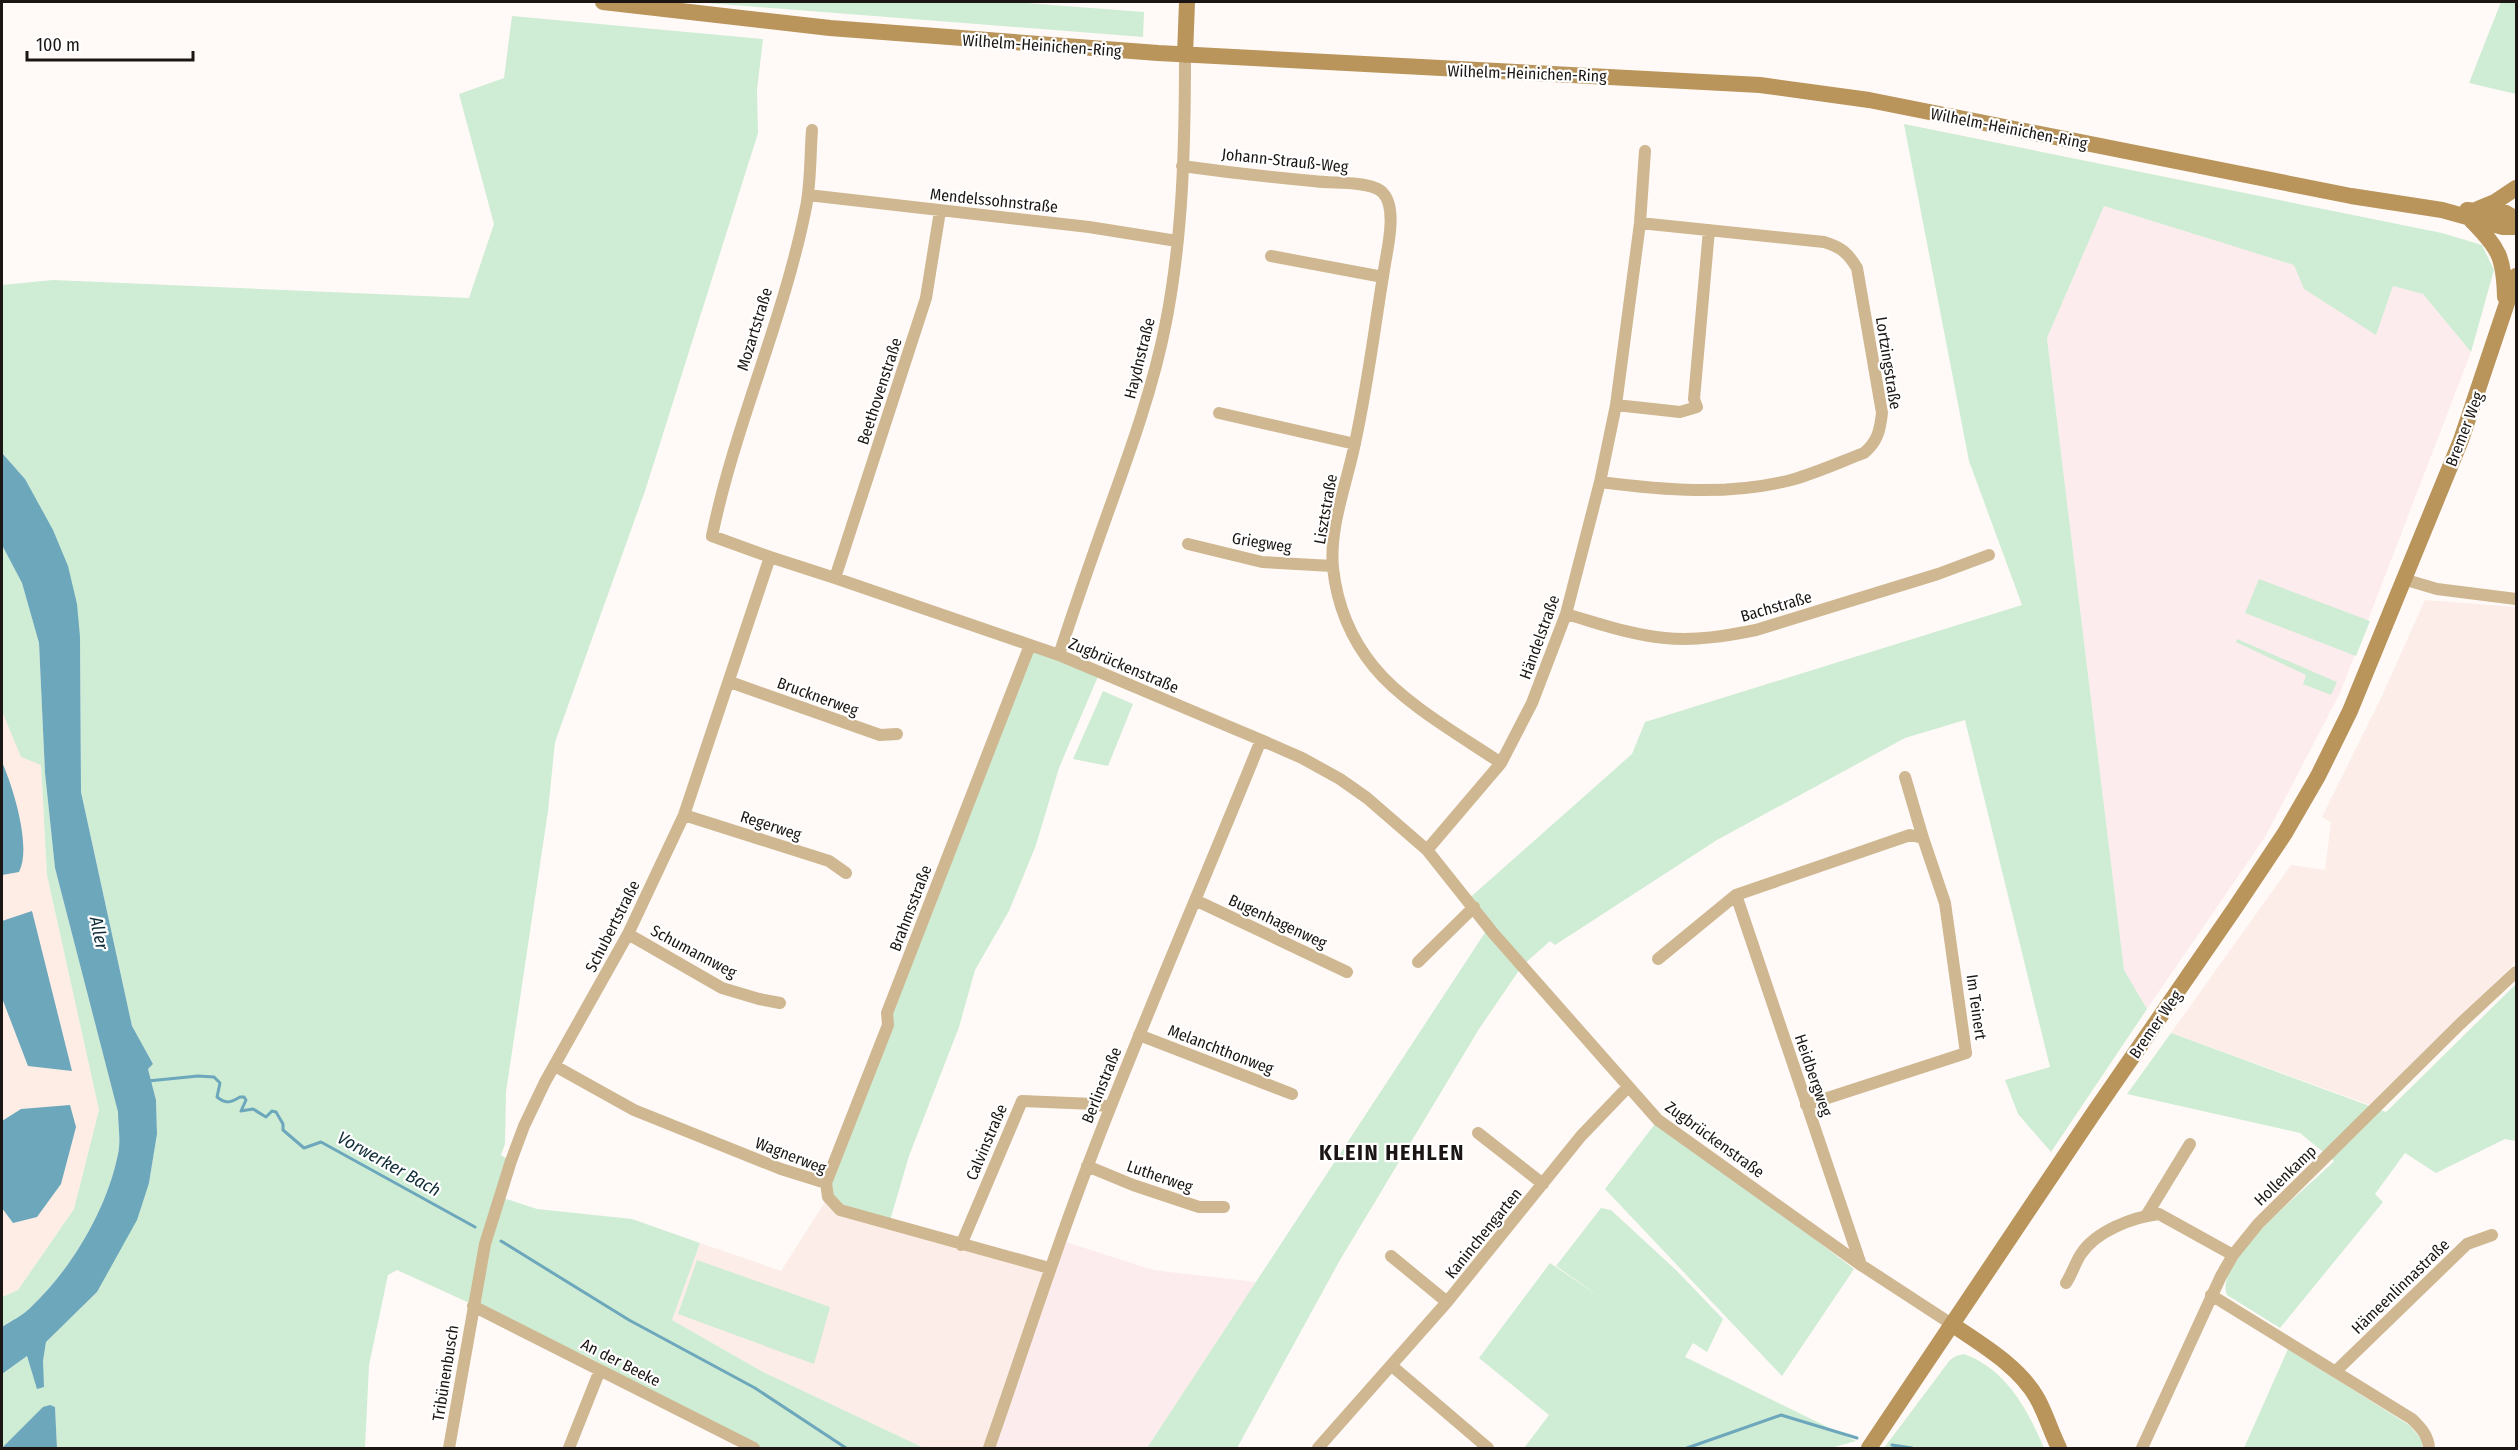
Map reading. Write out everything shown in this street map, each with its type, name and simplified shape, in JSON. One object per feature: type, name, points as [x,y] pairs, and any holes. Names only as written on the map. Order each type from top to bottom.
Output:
[{"type":"main road","name":"Wilhelm-Heinichen-Ring","points":[[603,2],[841,28],[1185,55],[1760,85],[1869,100],[2351,196],[2472,214],[2506,213],[2517,219]]},
{"type":"main road","points":[[1185,55],[1187,2]]},
{"type":"main road","points":[[2505,313],[2505,280],[2497,247],[2472,214],[2517,188]]},
{"type":"main road","name":"Wilhelm-Heinichen-Ring","points":[[2472,214],[2503,228],[2517,227]]},
{"type":"main road","name":"Bremer Weg","points":[[1869,1449],[2285,832],[2334,746],[2461,440],[2517,276]]},
{"type":"main road","points":[[1953,1325],[1988,1349],[2021,1378],[2036,1396],[2059,1449]]},
{"type":"street","name":"Haydnstraße","points":[[1059,655],[1147,397],[1166,323],[1177,240],[1185,55]]},
{"type":"street","name":"Mozartstraße","points":[[712,536],[722,489],[799,241],[808,195],[812,130]]},
{"type":"street","name":"Händelstraße","points":[[1427,850],[1501,762],[1532,703],[1566,614],[1600,482],[1616,405],[1640,223],[1646,151]]},
{"type":"street","name":"Johann-Strauß-Weg","points":[[1182,166],[1357,184],[1374,187],[1384,193]]},
{"type":"street","name":"Lisztstraße","points":[[1384,193],[1389,206],[1390,230],[1355,444],[1338,515],[1332,566],[1341,609],[1358,645],[1374,668],[1396,690],[1501,762]]},
{"type":"street","name":"Mendelssohnstraße","points":[[808,195],[1089,227],[1177,240]]},
{"type":"street","name":"Beethovenstraße","points":[[835,578],[926,298],[940,211]]},
{"type":"street","name":"Lortzingstraße","points":[[1600,482],[1684,491],[1755,487],[1791,480],[1864,453],[1873,445],[1879,434],[1882,413],[1857,268],[1850,255],[1839,246],[1824,242],[1640,223]]},
{"type":"street","points":[[1616,405],[1680,412],[1697,407],[1694,399],[1709,230]]},
{"type":"street","points":[[1270,256],[1383,277]]},
{"type":"street","points":[[1219,413],[1355,444]]},
{"type":"street","name":"Zugbrückenstraße","points":[[712,536],[770,558],[1059,655],[1302,758],[1340,779],[1367,798],[1427,850],[1493,933],[1658,1120],[1861,1265],[1953,1325]]},
{"type":"street","name":"Griegweg","points":[[1188,544],[1262,562],[1332,566]]},
{"type":"street","name":"Bachstraße","points":[[1566,614],[1634,633],[1665,638],[1725,636],[1756,630],[1938,574],[1989,555]]},
{"type":"street","name":"Schubertstraße","points":[[473,1305],[485,1244],[524,1126],[628,934],[684,815],[770,558]]},
{"type":"street","points":[[2403,579],[2437,589],[2517,599]]},
{"type":"street","name":"Brahmsstraße","points":[[826,1184],[888,1025],[887,1013],[1030,645]]},
{"type":"street","name":"Brucknerweg","points":[[730,682],[880,735],[897,734]]},
{"type":"street","name":"Berlinstraße","points":[[989,1449],[1050,1268],[1110,1107],[1261,740]]},
{"type":"street","name":"Im Teinert","points":[[1806,1105],[1966,1053],[1945,903],[1905,777]]},
{"type":"street","name":"Regerweg","points":[[684,815],[829,861],[846,873]]},
{"type":"street","points":[[1658,959],[1736,895],[1910,836],[1923,838]]},
{"type":"street","name":"Heidbergweg","points":[[1736,895],[1861,1265]]},
{"type":"street","name":"Bugenhagenweg","points":[[1195,900],[1347,972]]},
{"type":"street","points":[[1418,962],[1474,908]]},
{"type":"street","name":"Schumannweg","points":[[628,934],[722,988],[780,1003]]},
{"type":"street","name":"Hollenkamp","points":[[2142,1449],[2211,1295],[2233,1255],[2258,1224],[2460,1024],[2517,972]]},
{"type":"street","name":"Melanchthonweg","points":[[1139,1035],[1292,1094]]},
{"type":"street","name":"Wagnerweg","points":[[555,1065],[634,1110],[826,1184],[828,1197],[840,1210],[1050,1268]]},
{"type":"street","name":"Kaninchengarten","points":[[1318,1449],[1448,1302],[1581,1136],[1628,1087]]},
{"type":"street","name":"Calvinstraße","points":[[961,1245],[1022,1101],[1094,1104],[1110,1107]]},
{"type":"street","name":"Kaninchengarten","points":[[1478,1133],[1543,1184]]},
{"type":"street","points":[[2146,1216],[2190,1144]]},
{"type":"street","name":"Lutherweg","points":[[1088,1166],[1133,1185],[1199,1207],[1224,1207]]},
{"type":"street","points":[[2066,1283],[2080,1255],[2094,1240],[2104,1233],[2146,1216],[2159,1214],[2233,1255]]},
{"type":"street","name":"Hämeenlinnastraße","points":[[2337,1371],[2468,1244],[2492,1235]]},
{"type":"street","name":"Kaninchengarten","points":[[1391,1256],[1448,1302]]},
{"type":"street","points":[[2211,1295],[2412,1419],[2428,1440],[2429,1449]]},
{"type":"street","name":"An der Beeke","points":[[473,1305],[754,1449]]},
{"type":"street","name":"Tribünenbusch","points":[[449,1449],[473,1305]]},
{"type":"street","points":[[1392,1366],[1488,1449]]},
{"type":"street","points":[[569,1449],[600,1370]]},
{"type":"shaded area","points":[[2104,206],[2295,265],[2304,289],[2376,334],[2393,286],[2423,294],[2471,352],[2340,693],[2265,837],[2147,1009],[2124,970],[2047,338]]},
{"type":"shaded area","points":[[2425,600],[2516,607],[2516,962],[2370,1105],[2171,1033],[2291,865],[2325,870],[2331,822],[2322,817],[2381,698]]},
{"type":"shaded area","points":[[2,711],[41,765],[47,875],[99,1110],[74,1209],[18,1290],[2,1297]]},
{"type":"shaded area","points":[[828,1197],[840,1210],[1049,1268],[989,1448],[924,1448],[763,1372],[672,1320],[700,1243],[781,1271]]},
{"type":"shaded area","points":[[1060,1240],[1153,1270],[1256,1282],[1147,1448],[989,1448]]},
{"type":"green space","points":[[693,2],[1013,2],[1144,12],[1143,37]]},
{"type":"green space","points":[[2501,2],[2516,2],[2516,94],[2469,83]]},
{"type":"green space","points":[[512,16],[763,39],[757,90],[758,133],[645,491],[555,742],[548,811],[506,1092],[505,1144],[501,1155],[511,1161],[500,1197],[537,1209],[632,1219],[700,1243],[672,1320],[763,1372],[924,1448],[754,1448],[590,1358],[397,1270],[388,1275],[369,1365],[365,1448],[57,1448],[55,1407],[2,1448],[2,1374],[27,1356],[37,1388],[43,1387],[46,1342],[97,1292],[149,1183],[157,1134],[156,1100],[148,1069],[153,1064],[132,1026],[81,792],[80,637],[25,479],[2,453],[2,285],[53,280],[469,298],[494,224],[459,94],[504,78]]},
{"type":"green space","points":[[1904,124],[2442,233],[2482,245],[2494,270],[2471,352],[2423,294],[2393,286],[2376,335],[2304,289],[2294,265],[2104,206],[2047,338],[2124,970],[2147,1009],[2051,1152],[2018,1114],[2005,1080],[2050,1067],[1965,720],[1905,738],[1717,840],[1555,945],[1550,941],[1522,966],[1479,1029],[1340,1260],[1237,1448],[1147,1448],[1488,928],[1465,902],[1632,754],[1645,722],[2022,605],[1969,461]]},
{"type":"green space","points":[[2,545],[22,583],[39,643],[45,773],[55,868],[118,1112],[119,1138],[118,1154],[106,1196],[74,1256],[47,1291],[29,1309],[2,1327],[2,1297],[18,1290],[74,1209],[99,1110],[47,875],[41,765],[21,757],[2,711]]},
{"type":"green space","points":[[2259,579],[2370,621],[2356,656],[2245,613]]},
{"type":"green space","points":[[2237,639],[2337,682],[2331,695],[2303,684],[2306,675],[2236,642]]},
{"type":"green space","points":[[1030,645],[1099,674],[1059,768],[1036,845],[1009,911],[975,970],[959,1027],[909,1156],[889,1224],[840,1210],[826,1183]]},
{"type":"green space","points":[[1103,691],[1133,704],[1108,766],[1073,759]]},
{"type":"green space","points":[[2516,984],[2516,1141],[2505,1139],[2436,1173],[2405,1153],[2375,1194],[2383,1202],[2280,1328],[2227,1295],[2226,1280],[2234,1263],[2248,1244],[2334,1161],[2300,1133],[2127,1094],[2171,1033],[2386,1112]]},
{"type":"green space","points":[[1658,1120],[1854,1269],[1782,1376],[1605,1189]]},
{"type":"green space","points":[[1601,1208],[1611,1210],[1676,1270],[1723,1319],[1707,1352],[1693,1343],[1685,1357],[1856,1441],[1831,1448],[1524,1448],[1549,1415],[1479,1358],[1550,1263],[1606,1301],[1556,1266]]},
{"type":"green space","points":[[697,1260],[830,1307],[814,1364],[678,1314]]},
{"type":"green space","points":[[2288,1349],[2409,1425],[2422,1440],[2422,1448],[2244,1448]]},
{"type":"green space","points":[[1964,1354],[1979,1361],[2004,1380],[2031,1419],[2044,1448],[1884,1448],[1950,1360]]},
{"type":"water","name":"Aller","points":[[2,453],[25,479],[53,530],[68,566],[77,604],[80,637],[81,792],[132,1026],[153,1064],[148,1069],[156,1100],[157,1134],[149,1183],[137,1220],[97,1292],[46,1342],[43,1361],[44,1387],[37,1389],[27,1356],[2,1374],[2,1327],[25,1312],[47,1291],[74,1256],[106,1196],[119,1149],[119,1133],[118,1112],[55,868],[45,773],[39,643],[22,583],[2,545]]},
{"type":"water","points":[[2,762],[20,817],[23,848],[19,872],[2,875]]},
{"type":"water","points":[[32,911],[72,1071],[28,1066],[2,998],[2,921]]},
{"type":"water","points":[[70,1105],[76,1127],[61,1184],[37,1217],[13,1223],[2,1208],[2,1121],[21,1109]]},
{"type":"water","points":[[50,1405],[55,1407],[57,1448],[2,1448],[43,1407]]},
{"type":"waterway","name":"Vorwerker Bach","points":[[148,1081],[198,1076],[214,1077],[220,1083],[217,1097],[228,1102],[244,1097],[246,1100],[241,1111],[253,1109],[266,1117],[272,1111],[276,1112],[283,1124],[283,1130],[304,1148],[321,1142],[475,1227]]},
{"type":"waterway","name":"Vorwerker Bach","points":[[501,1241],[629,1320],[755,1388],[846,1448]]},
{"type":"waterway","name":"Vorwerker Bach","points":[[1687,1448],[1781,1415],[1857,1438]]},
{"type":"waterway","name":"Vorwerker Bach","points":[[1892,1445],[1912,1448]]},
{"type":"district","name":"KLEIN HEHLEN","points":[[1392,1152]]}]
